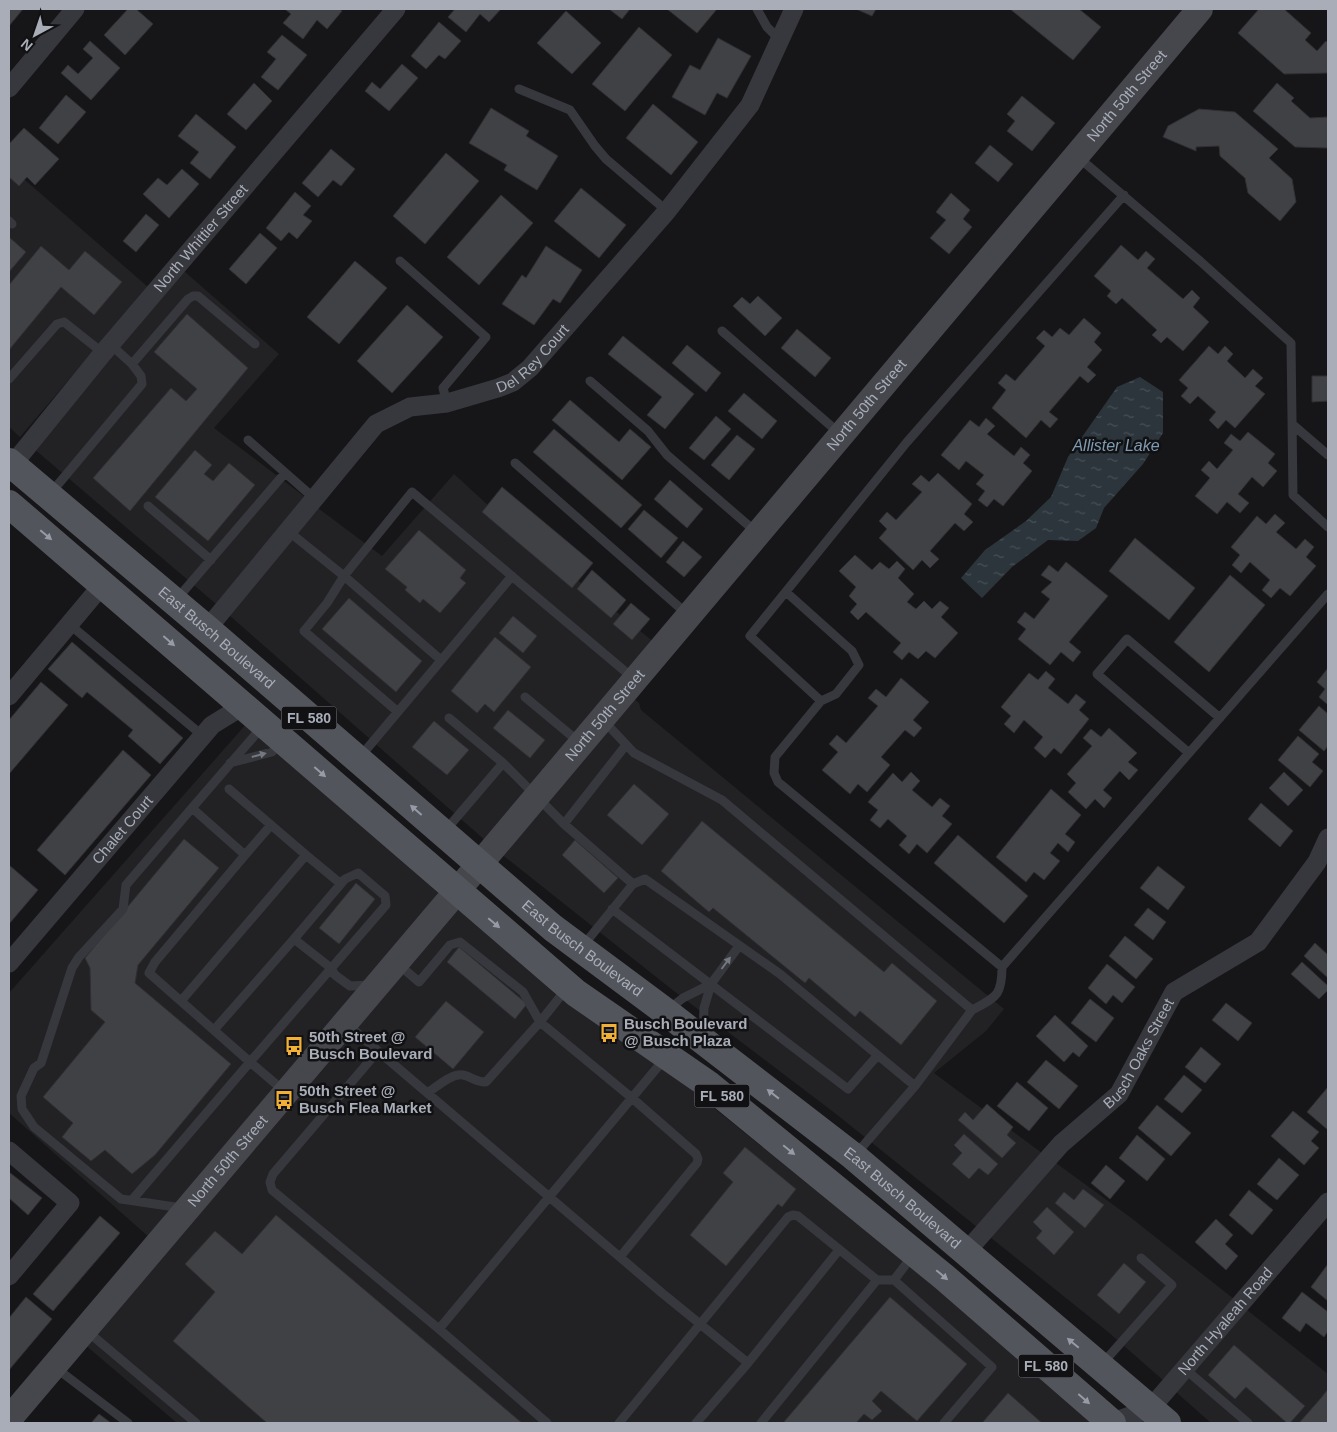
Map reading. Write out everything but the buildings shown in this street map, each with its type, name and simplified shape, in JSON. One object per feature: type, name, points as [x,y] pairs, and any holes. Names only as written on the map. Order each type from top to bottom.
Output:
[{"type":"main road","name":"East Busch Boulevard","points":[[10,465],[49,495],[175,602],[553,928],[853,1156],[1159,1416]]},
{"type":"main road","name":"FL 580","points":[[9,504],[569,986],[709,1085],[914,1253],[1111,1423]]},
{"type":"main road","points":[[709,1085],[754,1103],[820,1150],[853,1156]]},
{"type":"street","points":[[9,88],[75,9]]},
{"type":"street","name":"North Whittier Street","points":[[10,465],[106,349],[396,9]]},
{"type":"street","name":"Del Rey Court","points":[[206,629],[376,424],[410,407],[447,403],[498,388],[514,382],[530,368],[667,211],[750,105],[794,9]]},
{"type":"street","name":"North 50th Street","points":[[9,1419],[538,796],[1200,9]]},
{"type":"street","points":[[9,696],[103,584]]},
{"type":"street","name":"Chalet Court","points":[[9,963],[212,725],[243,706]]},
{"type":"street","name":"Busch Oaks Street","points":[[966,1252],[1061,1144],[1119,1094],[1174,992],[1258,942],[1317,862],[1328,838]]},
{"type":"street","points":[[9,1151],[70,1203],[9,1276]]},
{"type":"street","name":"North Hyaleah Road","points":[[1111,1423],[1159,1416],[1185,1369],[1328,1202]]},
{"type":"lane","points":[[757,9],[766,27],[780,40]]},
{"type":"lane","points":[[519,89],[570,110],[606,160],[667,211]]},
{"type":"lane","points":[[1076,156],[1200,261],[1291,343],[1293,495],[1328,527]]},
{"type":"lane","points":[[822,701],[750,636],[907,442],[1124,195]]},
{"type":"lane","points":[[400,261],[486,336],[443,388],[447,403]]},
{"type":"lane","points":[[132,364],[188,298],[193,296],[198,296],[255,344]]},
{"type":"lane","points":[[9,379],[57,324],[64,322],[132,364],[141,376],[142,384],[49,495]]},
{"type":"lane","points":[[722,332],[841,435]]},
{"type":"lane","points":[[590,381],[648,431],[666,455],[758,534]]},
{"type":"lane","points":[[1292,424],[1328,455]]},
{"type":"lane","points":[[248,440],[314,499]]},
{"type":"lane","points":[[515,463],[689,616]]},
{"type":"lane","points":[[175,602],[285,473]]},
{"type":"lane","points":[[398,712],[304,631],[328,603],[344,576],[412,492],[635,680]]},
{"type":"lane","points":[[148,506],[211,560]]},
{"type":"lane","points":[[288,531],[344,576],[441,660]]},
{"type":"lane","points":[[358,759],[512,576]]},
{"type":"lane","points":[[786,592],[852,651],[859,666],[836,694],[822,701],[775,757],[774,773],[778,782],[1002,967]]},
{"type":"lane","points":[[853,1156],[915,1086],[972,1010],[991,1000],[1002,986],[1002,967],[1328,594]]},
{"type":"lane","points":[[69,624],[203,736]]},
{"type":"lane","points":[[1189,753],[1097,674],[1127,639],[1220,718]]},
{"type":"lane","points":[[525,697],[581,744]]},
{"type":"lane","points":[[449,718],[503,763],[564,824],[633,884]]},
{"type":"lane","points":[[602,720],[634,753],[722,800],[972,1010]]},
{"type":"lane","points":[[188,1208],[121,1199],[34,1127],[22,1109],[21,1096],[34,1068],[41,1063],[72,968],[78,957],[123,909],[126,885],[230,763],[274,732]]},
{"type":"lane","points":[[230,763],[272,752],[274,732]]},
{"type":"lane","points":[[564,824],[626,745]]},
{"type":"lane","points":[[444,834],[503,763]]},
{"type":"lane","points":[[229,789],[341,884]]},
{"type":"lane","points":[[192,808],[246,855]]},
{"type":"lane","points":[[271,824],[154,962],[149,972],[286,1092]]},
{"type":"lane","points":[[181,1001],[306,855]]},
{"type":"lane","points":[[132,1200],[386,905],[385,896],[358,873],[345,879],[214,1030]]},
{"type":"lane","points":[[581,949],[633,884],[646,879],[780,974],[915,1086]]},
{"type":"lane","points":[[612,909],[848,1088],[877,1056]]},
{"type":"lane","points":[[294,939],[331,968],[335,975],[350,986],[378,985]]},
{"type":"lane","points":[[396,962],[419,982],[450,945],[460,942],[523,992],[540,1022],[696,1154],[697,1163],[620,1257]]},
{"type":"lane","points":[[703,1041],[704,1008],[711,984],[739,946]]},
{"type":"lane","points":[[666,1012],[683,998],[711,984]]},
{"type":"lane","points":[[427,1093],[450,1078],[463,1075],[477,1082],[486,1082],[540,1022],[569,986]]},
{"type":"lane","points":[[345,1022],[620,1257],[748,1363]]},
{"type":"lane","points":[[378,1051],[272,1174],[270,1182],[272,1190],[439,1329],[547,1423]]},
{"type":"lane","points":[[439,1329],[667,1056]]},
{"type":"lane","points":[[619,1423],[788,1217],[793,1215],[798,1216],[877,1280],[894,1280],[992,1367],[944,1423]]},
{"type":"lane","points":[[696,1423],[748,1363],[839,1250]]},
{"type":"lane","points":[[894,1280],[914,1253]]},
{"type":"lane","points":[[1100,1366],[1172,1285],[1141,1258]]},
{"type":"lane","points":[[761,1423],[877,1280]]},
{"type":"lane","points":[[85,1329],[196,1423]]},
{"type":"lane","points":[[54,1366],[128,1423]]},
{"type":"lane","points":[[1185,1369],[1248,1423]]},
{"type":"shaded area","points":[[9,166],[148,287],[20,437],[9,427]]},
{"type":"shaded area","points":[[184,271],[279,354],[214,428],[305,497],[216,604],[33,448]]},
{"type":"shaded area","points":[[454,474],[513,528],[655,643],[487,842],[229,615],[318,508],[382,556]]},
{"type":"shaded area","points":[[632,697],[639,703],[641,710],[1004,1009],[986,1031],[934,1073],[1042,1153],[977,1227],[836,1114],[670,988],[500,853]]},
{"type":"shaded area","points":[[248,722],[445,893],[151,1239],[9,1113],[9,993]]},
{"type":"shaded area","points":[[457,904],[645,1052],[935,1287],[1095,1423],[177,1423],[84,1344]]},
{"type":"shaded area","points":[[1056,1163],[1130,1217],[1234,1299],[1164,1381],[1107,1331],[990,1237]]},
{"type":"shaded area","points":[[1247,1310],[1328,1374],[1328,1423],[1211,1423],[1176,1392]]},
{"type":"water","name":"Allister Lake","points":[[1140,377],[1163,392],[1163,433],[1143,464],[1104,508],[1096,528],[1078,541],[1048,540],[1012,567],[982,598],[961,578],[985,550],[1026,521],[1051,497],[1068,457],[1117,387]]},
{"type":"place","name":"Busch Boulevard @ Busch Plaza","points":[[609,1033]]},
{"type":"place","name":"50th Street @ Busch Boulevard","points":[[294,1046]]},
{"type":"place","name":"50th Street @ Busch Flea Market","points":[[284,1100]]}]
